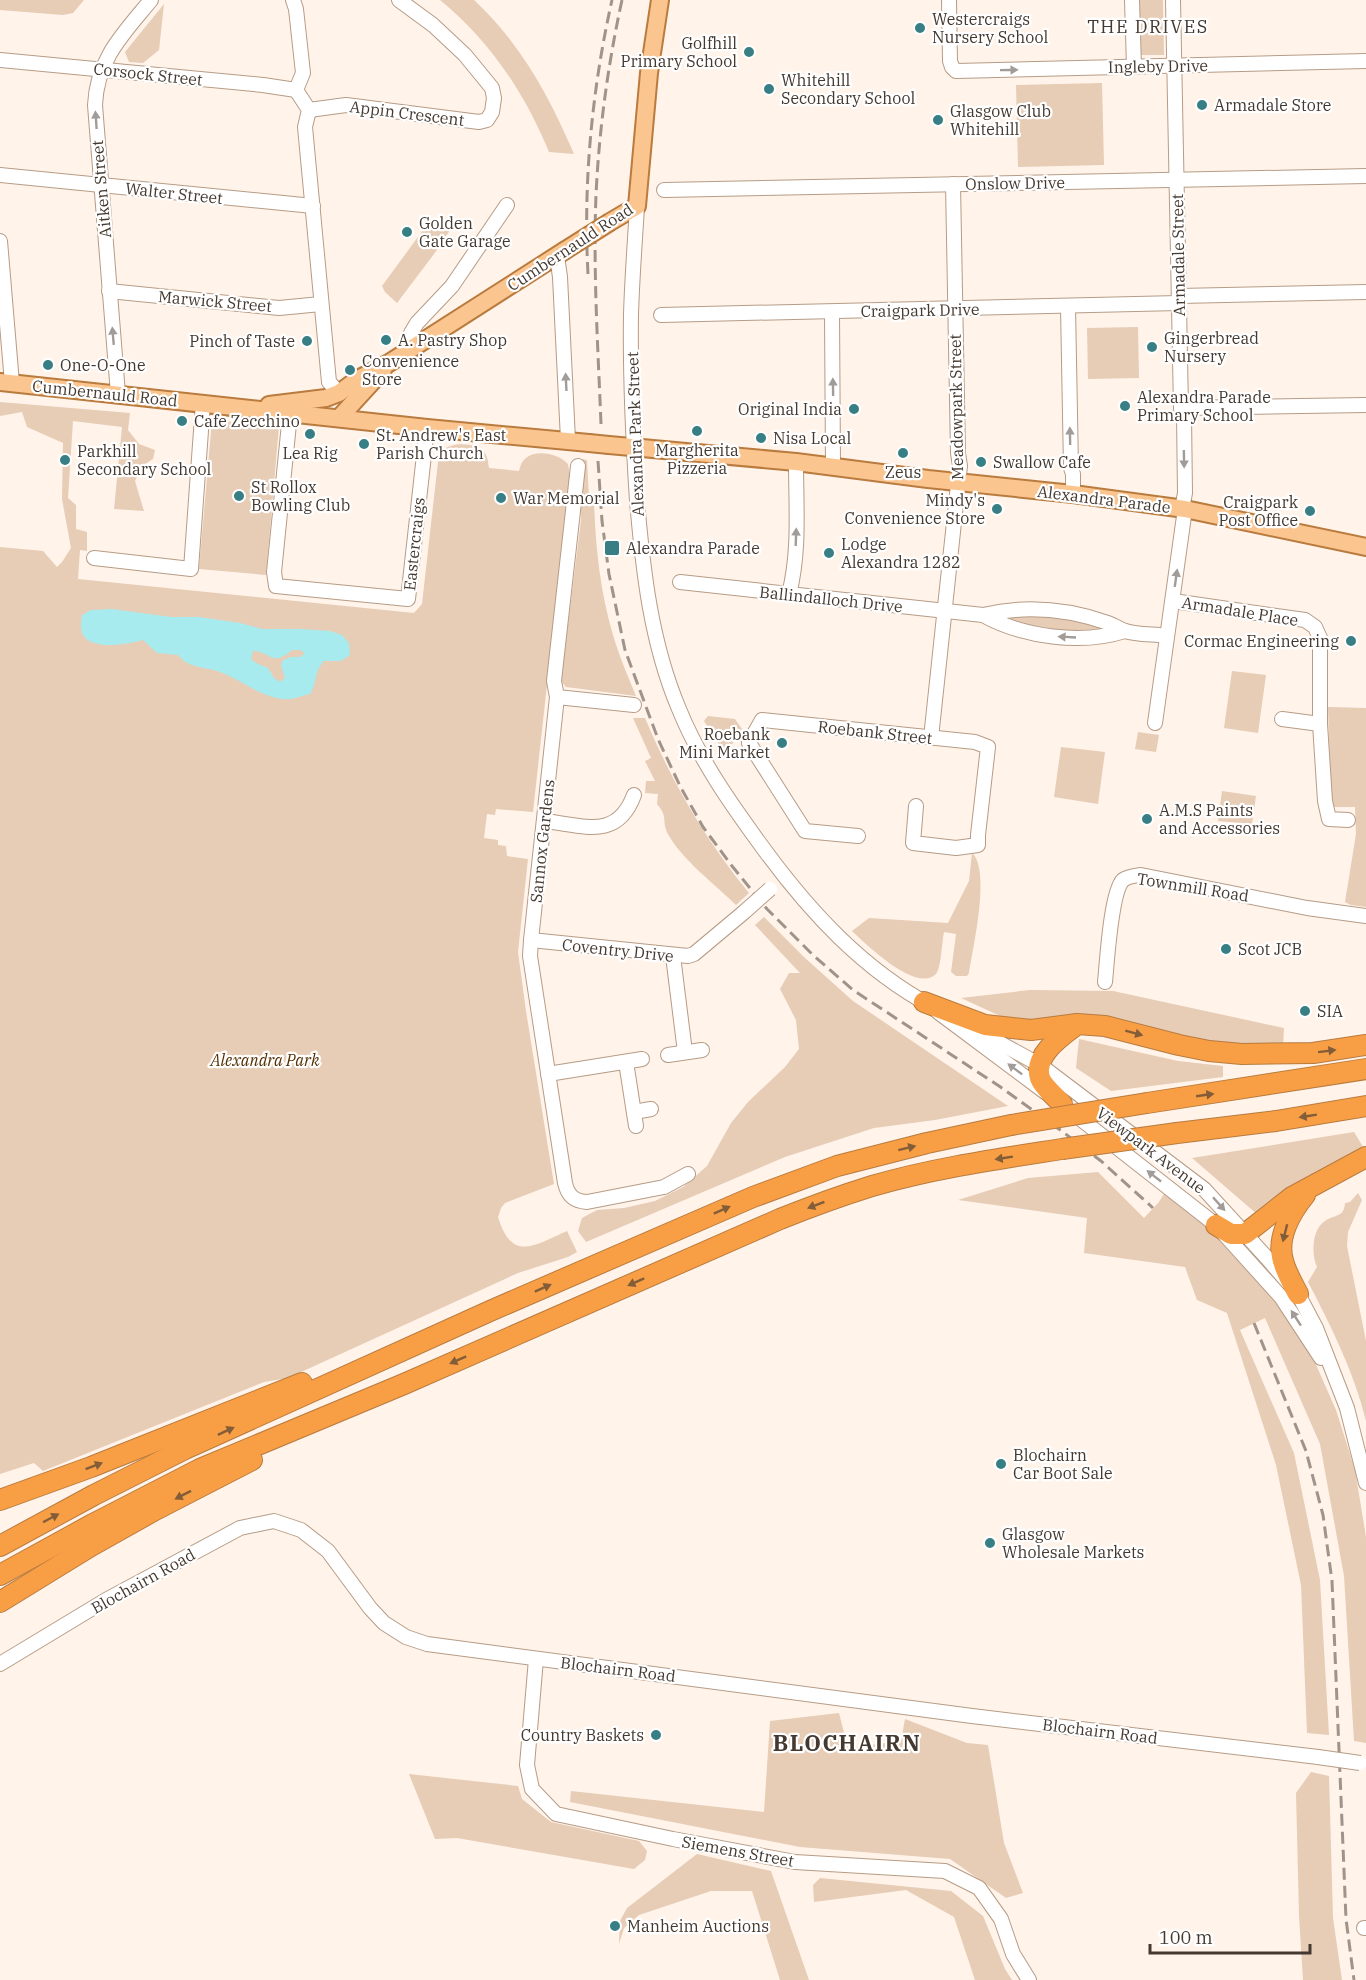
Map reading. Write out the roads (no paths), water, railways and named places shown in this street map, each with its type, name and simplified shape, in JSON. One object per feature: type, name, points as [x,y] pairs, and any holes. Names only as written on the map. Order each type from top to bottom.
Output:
[{"type":"highway","points":[[924,1002],[985,1025],[1031,1030],[1077,1024],[1105,1026],[1209,1051],[1242,1054],[1313,1053],[1366,1045]]},
{"type":"highway","points":[[1062,1104],[1041,1079],[1040,1065],[1052,1043],[1077,1024]]},
{"type":"highway","points":[[0,1546],[185,1449],[490,1311],[753,1197],[837,1166],[1011,1125],[1366,1069]]},
{"type":"highway","points":[[0,1575],[200,1469],[404,1384],[780,1219],[872,1186],[934,1171],[1062,1149],[1276,1121],[1366,1106]]},
{"type":"highway","points":[[1216,1225],[1231,1234],[1245,1234],[1292,1197],[1314,1183],[1366,1157]]},
{"type":"highway","points":[[1298,1294],[1283,1263],[1281,1249],[1283,1234],[1293,1212],[1314,1183]]},
{"type":"highway","points":[[0,1500],[92,1467],[273,1394],[490,1311]]},
{"type":"highway","points":[[0,1602],[155,1510],[404,1384]]},
{"type":"main road","name":"Cumbernauld Road","points":[[245,408],[326,398],[334,387],[358,379],[389,363],[637,206],[649,73],[660,0]]},
{"type":"main road","name":"Cumbernauld Road","points":[[6,383],[339,418],[389,363]]},
{"type":"main road","name":"Alexandra Parade","points":[[339,418],[796,462],[1073,494],[1184,509],[1366,547]]},
{"type":"street","name":"Aitken Street","points":[[118,394],[100,185],[95,91],[100,69],[108,54],[151,0]]},
{"type":"street","points":[[293,0],[303,73],[296,90],[309,110],[305,127],[321,304],[334,387]]},
{"type":"street","name":"Appin Crescent","points":[[309,110],[346,105],[478,122],[490,117],[494,98],[492,88],[465,55],[433,25],[399,0]]},
{"type":"street","name":"Ingleby Drive","points":[[949,0],[952,67],[956,71],[1366,61]]},
{"type":"street","points":[[1132,0],[1134,67]]},
{"type":"street","name":"Armadale Street","points":[[1155,723],[1173,601],[1185,493],[1184,415],[1181,408],[1173,0]]},
{"type":"street","name":"Corsock Street","points":[[0,60],[296,90]]},
{"type":"street","name":"Walter Street","points":[[0,175],[313,206]]},
{"type":"street","name":"Onslow Drive","points":[[664,190],[1366,176]]},
{"type":"street","name":"Meadowpark Street","points":[[931,738],[960,466],[953,184]]},
{"type":"street","points":[[416,346],[411,333],[417,323],[452,286],[507,205]]},
{"type":"street","name":"Alexandra Park Street","points":[[637,206],[631,316],[634,446],[640,531],[652,620],[678,708],[701,755],[718,784],[786,878]]},
{"type":"street","points":[[0,241],[6,383]]},
{"type":"street","points":[[561,253],[568,441]]},
{"type":"street","name":"Marwick Street","points":[[110,291],[279,308],[321,304]]},
{"type":"street","name":"Craigpark Drive","points":[[661,315],[1068,307],[1366,292]]},
{"type":"street","points":[[1068,307],[1073,494]]},
{"type":"street","points":[[832,312],[833,467]]},
{"type":"street","points":[[94,558],[191,569],[203,403]]},
{"type":"street","points":[[1181,408],[1366,405]]},
{"type":"street","name":"Eastercraigs","points":[[290,414],[274,572],[276,586],[408,599],[427,428]]},
{"type":"street","points":[[789,594],[794,574],[798,488],[796,462]]},
{"type":"street","name":"Sannox Gardens","points":[[578,466],[555,681],[557,697],[530,956],[548,1074],[567,1191],[571,1197],[587,1202],[664,1187],[688,1174]]},
{"type":"street","name":"Ballindalloch Drive","points":[[680,582],[983,615],[1003,610],[1053,610],[1092,618],[1125,631],[1167,636]]},
{"type":"street","name":"Armadale Place","points":[[1173,601],[1305,620],[1314,627],[1320,638],[1320,724],[1325,801],[1329,819],[1348,820]]},
{"type":"street","name":"Ballindalloch Drive","points":[[983,615],[998,623],[1023,630],[1066,637],[1110,636],[1125,631]]},
{"type":"street","points":[[557,697],[634,705]]},
{"type":"street","points":[[1282,719],[1320,724]]},
{"type":"street","name":"Roebank Street","points":[[858,836],[805,831],[749,743],[762,720],[975,742],[988,747],[978,845],[956,848],[913,843],[916,806]]},
{"type":"street","points":[[544,821],[599,827],[612,825],[619,821],[630,808],[634,795]]},
{"type":"street","name":"Townmill Road","points":[[1104,982],[1116,896],[1119,886],[1131,876],[1141,875],[1307,908],[1366,916]]},
{"type":"street","name":"Coventry Drive","points":[[531,940],[687,956],[694,954],[786,878]]},
{"type":"street","name":"Viewpark Avenue","points":[[786,878],[840,939],[883,976],[924,1002],[1040,1065],[1204,1189],[1298,1294],[1316,1328],[1339,1386],[1354,1431],[1366,1483]]},
{"type":"street","points":[[673,956],[685,1052]]},
{"type":"street","name":"Viewpark Avenue","points":[[924,1002],[1062,1104],[1216,1225],[1281,1297],[1339,1386]]},
{"type":"street","points":[[668,1055],[702,1050]]},
{"type":"street","points":[[548,1074],[642,1059]]},
{"type":"street","points":[[626,1062],[636,1126]]},
{"type":"street","points":[[634,1112],[651,1109]]},
{"type":"street","name":"Blochairn Road","points":[[0,1664],[106,1600],[240,1528],[274,1521],[301,1530],[328,1551],[370,1608],[384,1623],[406,1637],[428,1644],[972,1716],[1363,1763]]},
{"type":"street","name":"Siemens Street","points":[[536,1659],[527,1765],[532,1789],[556,1814],[795,1862],[945,1871],[979,1888],[1000,1919],[1012,1954],[1029,1980]]},
{"type":"water","points":[[112,609],[171,617],[199,617],[262,629],[330,631],[342,635],[349,643],[350,655],[341,661],[324,661],[318,670],[310,694],[282,699],[257,691],[219,672],[188,663],[178,655],[157,653],[143,640],[111,645],[94,643],[83,635],[81,628],[82,615],[91,610]],"holes":[[[292,650],[305,653],[300,657],[283,660],[281,665],[285,678],[280,682],[274,678],[268,668],[251,659],[253,651],[280,658]]]},
{"type":"railway","points":[[588,274],[588,170],[594,102],[612,0]]},
{"type":"railway","points":[[601,424],[595,281],[596,195],[605,97],[622,0]]},
{"type":"railway","points":[[598,461],[602,521],[609,574],[625,650],[658,739],[680,786],[703,827],[767,909],[813,955],[853,990],[999,1086],[1063,1132],[1101,1161],[1153,1208]]},
{"type":"railway","points":[[1254,1323],[1306,1451],[1323,1515],[1332,1581],[1346,1919],[1354,1980]]},
{"type":"place","name":"Westercraigs Nursery School","points":[[920,28]]},
{"type":"place","name":"Golfhill Primary School","points":[[749,52]]},
{"type":"place","name":"Whitehill Secondary School","points":[[769,89]]},
{"type":"place","name":"Armadale Store","points":[[1202,105]]},
{"type":"place","name":"Glasgow Club Whitehill","points":[[938,120]]},
{"type":"place","name":"Golden Gate Garage","points":[[407,232]]},
{"type":"place","name":"A. Pastry Shop","points":[[386,340]]},
{"type":"place","name":"Pinch of Taste","points":[[307,341]]},
{"type":"place","name":"Gingerbread Nursery","points":[[1152,347]]},
{"type":"place","name":"One-O-One","points":[[48,365]]},
{"type":"place","name":"Convenience Store","points":[[350,370]]},
{"type":"place","name":"Alexandra Parade Primary School","points":[[1125,406]]},
{"type":"place","name":"Original India","points":[[854,409]]},
{"type":"place","name":"Cafe Zecchino","points":[[182,421]]},
{"type":"place","name":"Margherita Pizzeria","points":[[697,431]]},
{"type":"place","name":"Lea Rig","points":[[310,434]]},
{"type":"place","name":"Nisa Local","points":[[761,438]]},
{"type":"place","name":"St. Andrew's East Parish Church","points":[[364,444]]},
{"type":"place","name":"Zeus","points":[[903,453]]},
{"type":"place","name":"Parkhill Secondary School","points":[[65,460]]},
{"type":"place","name":"Swallow Cafe","points":[[981,462]]},
{"type":"place","name":"St Rollox Bowling Club","points":[[239,496]]},
{"type":"place","name":"War Memorial","points":[[501,498]]},
{"type":"place","name":"Mindy's Convenience Store","points":[[997,509]]},
{"type":"place","name":"Craigpark Post Office","points":[[1310,511]]},
{"type":"place","name":"Alexandra Parade","points":[[612,548]]},
{"type":"place","name":"Lodge Alexandra 1282","points":[[829,553]]},
{"type":"place","name":"Cormac Engineering","points":[[1351,641]]},
{"type":"place","name":"Roebank Mini Market","points":[[782,743]]},
{"type":"place","name":"A.M.S Paints and Accessories","points":[[1147,819]]},
{"type":"place","name":"Scot JCB","points":[[1226,949]]},
{"type":"place","name":"SIA","points":[[1305,1011]]},
{"type":"place","name":"Blochairn Car Boot Sale","points":[[1001,1464]]},
{"type":"place","name":"Glasgow Wholesale Markets","points":[[990,1543]]},
{"type":"place","name":"Country Baskets","points":[[656,1735]]},
{"type":"place","name":"Manheim Auctions","points":[[615,1926]]},
{"type":"district","name":"THE DRIVES","points":[[1148,27]]},
{"type":"district","name":"BLOCHAIRN","points":[[847,1743]]},
{"type":"park label","name":"Alexandra Park","points":[[265,1060]]}]
